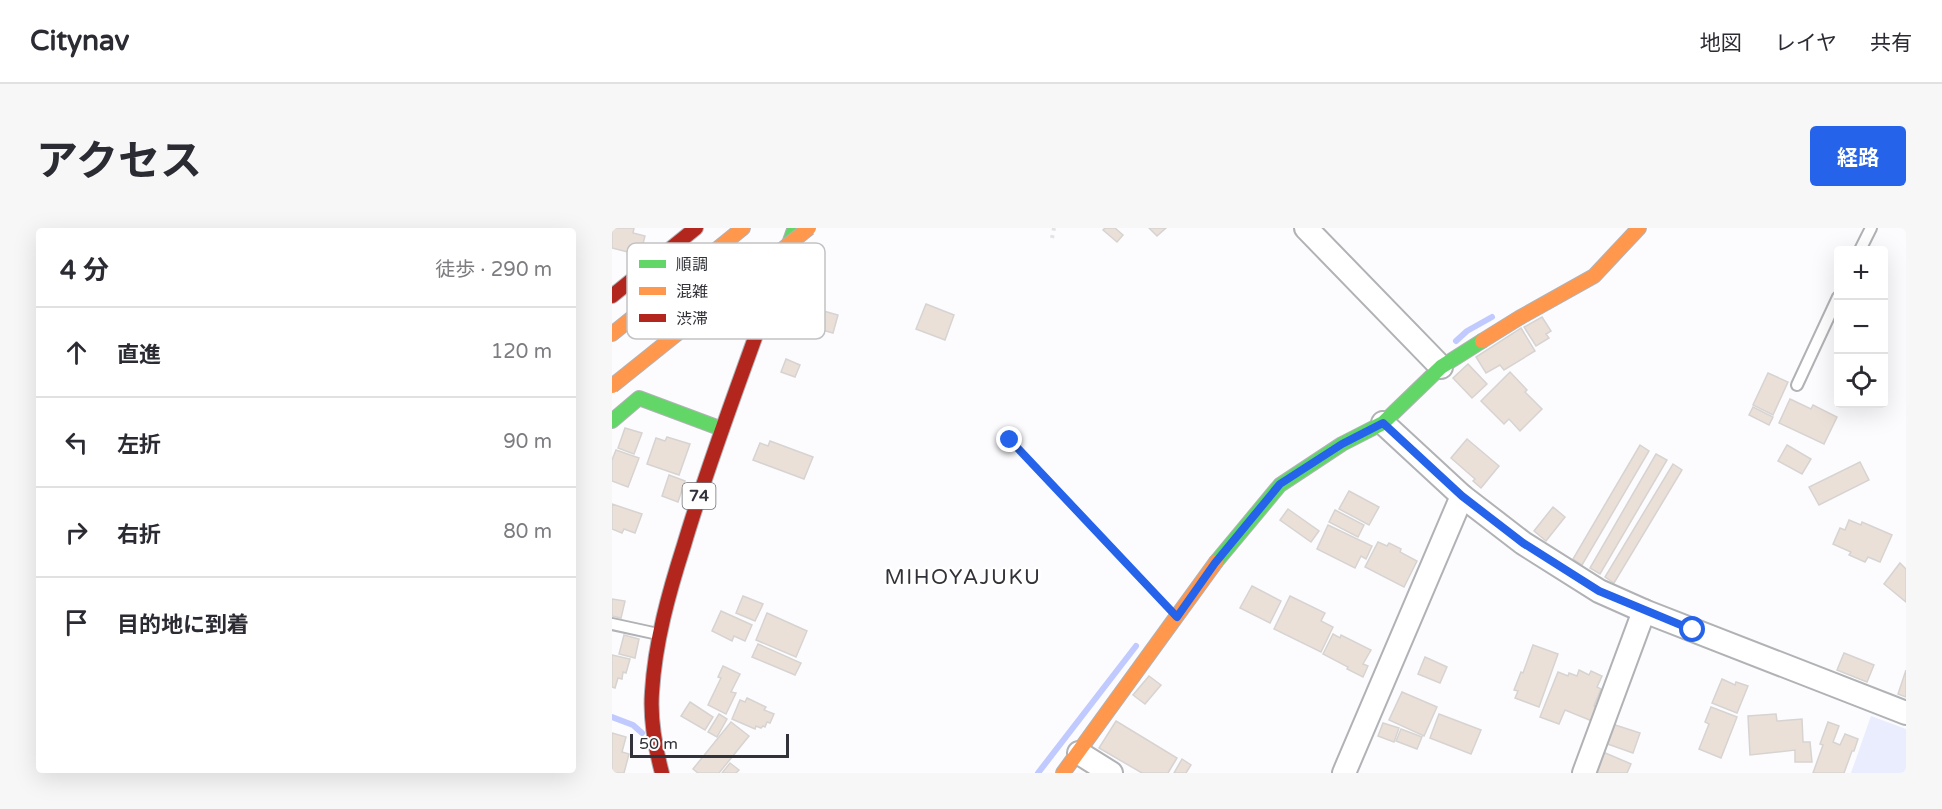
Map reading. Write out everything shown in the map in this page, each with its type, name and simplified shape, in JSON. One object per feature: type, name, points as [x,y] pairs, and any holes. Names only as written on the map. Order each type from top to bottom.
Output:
[{"type":"main road","points":[[677,243],[696,228]]},
{"type":"main road","points":[[724,243],[743,228]]},
{"type":"main road","name":"74","points":[[789,243],[794,228]]},
{"type":"main road","points":[[790,243],[809,228]]},
{"type":"main road","points":[[1063,773],[1215,563],[1280,484],[1342,444],[1383,423],[1441,367],[1594,276],[1640,228]]},
{"type":"main road","points":[[612,296],[627,284]]},
{"type":"main road","points":[[612,334],[627,322]]},
{"type":"main road","points":[[612,386],[671,339]]},
{"type":"main road","name":"74","points":[[662,773],[653,726],[652,692],[661,635],[680,555],[755,339]]},
{"type":"main road","points":[[612,421],[639,398],[722,429]]},
{"type":"street","points":[[1306,228],[1441,367]]},
{"type":"street","points":[[612,364],[639,398]]},
{"type":"street","points":[[1383,423],[1462,496],[1523,543],[1599,591],[1644,611],[1906,713]]},
{"type":"street","points":[[1344,773],[1462,496]]},
{"type":"street","points":[[1584,773],[1644,611]]},
{"type":"street","points":[[1079,753],[1111,773]]},
{"type":"lane","points":[[1862,246],[1871,228]]},
{"type":"lane","points":[[1797,385],[1838,300]]},
{"type":"lane","points":[[612,624],[661,635]]},
{"type":"path","points":[[1052,238],[1054,228]]},
{"type":"path","points":[[1010,440],[1177,617]]},
{"type":"shaded area","points":[[1871,716],[1906,729],[1906,773],[1851,773]]},
{"type":"building","points":[[612,228],[634,228],[633,233],[645,236],[643,243],[627,243],[627,252],[612,248]]},
{"type":"building","points":[[1115,228],[1123,235],[1117,242],[1103,230]]},
{"type":"building","points":[[1149,228],[1166,228],[1157,236]]},
{"type":"building","points":[[926,304],[954,315],[945,340],[916,329]]},
{"type":"building","points":[[825,311],[838,315],[833,333],[825,331]]},
{"type":"building","points":[[1542,317],[1551,331],[1546,334],[1549,338],[1536,346],[1524,327]]},
{"type":"building","points":[[1521,328],[1535,351],[1504,370],[1500,365],[1486,373],[1476,357]]},
{"type":"building","points":[[786,359],[800,365],[795,377],[781,372]]},
{"type":"building","points":[[1468,364],[1487,384],[1472,398],[1453,378]]},
{"type":"building","points":[[1510,372],[1542,409],[1520,431],[1509,419],[1504,424],[1481,401]]},
{"type":"building","points":[[1768,373],[1788,382],[1773,415],[1753,405]]},
{"type":"building","points":[[1790,399],[1811,409],[1813,405],[1837,417],[1824,444],[1779,423]]},
{"type":"building","points":[[1753,407],[1773,417],[1769,425],[1749,415]]},
{"type":"building","points":[[625,428],[642,433],[634,454],[618,448]]},
{"type":"building","points":[[667,437],[690,444],[679,475],[647,464],[656,438],[665,441]]},
{"type":"building","points":[[1467,439],[1499,466],[1481,488],[1473,481],[1475,479],[1451,458]]},
{"type":"building","points":[[770,441],[813,457],[804,479],[753,460],[760,443],[768,446]]},
{"type":"building","points":[[1640,445],[1649,451],[1582,565],[1573,559]]},
{"type":"building","points":[[1787,445],[1811,459],[1802,474],[1778,461]]},
{"type":"building","points":[[616,450],[639,458],[628,487],[612,481],[612,460]]},
{"type":"building","points":[[1656,454],[1667,460],[1600,574],[1590,568]]},
{"type":"building","points":[[1860,462],[1869,480],[1819,505],[1809,487]]},
{"type":"building","points":[[1673,464],[1682,470],[1614,583],[1605,577]]},
{"type":"building","points":[[669,475],[685,481],[678,502],[662,496]]},
{"type":"building","points":[[1349,491],[1379,507],[1369,525],[1339,509]]},
{"type":"building","points":[[612,504],[642,514],[635,533],[624,529],[622,533],[612,529]]},
{"type":"building","points":[[1553,507],[1565,517],[1546,541],[1534,531]]},
{"type":"building","points":[[1288,509],[1319,531],[1311,542],[1280,520]]},
{"type":"building","points":[[1335,510],[1364,525],[1358,537],[1329,522]]},
{"type":"building","points":[[1849,520],[1861,525],[1862,522],[1892,535],[1880,562],[1868,557],[1865,562],[1849,555],[1851,552],[1833,544],[1840,528],[1845,530]]},
{"type":"building","points":[[1328,525],[1372,546],[1366,559],[1361,556],[1355,568],[1317,549]]},
{"type":"building","points":[[1378,542],[1387,546],[1389,543],[1417,561],[1404,587],[1365,567]]},
{"type":"building","points":[[1900,563],[1906,569],[1906,602],[1884,584]]},
{"type":"building","points":[[1252,586],[1281,601],[1270,623],[1240,608]]},
{"type":"building","points":[[743,596],[763,604],[755,621],[736,613]]},
{"type":"building","points":[[1290,596],[1325,613],[1321,621],[1333,627],[1321,652],[1274,629]]},
{"type":"building","points":[[612,599],[625,601],[621,618],[612,616]]},
{"type":"building","points":[[721,611],[752,625],[745,641],[734,636],[732,641],[712,631]]},
{"type":"building","points":[[767,613],[807,631],[796,657],[756,640]]},
{"type":"building","points":[[1333,634],[1340,638],[1341,635],[1371,650],[1363,664],[1368,666],[1363,677],[1323,654]]},
{"type":"building","points":[[624,635],[639,639],[635,658],[619,654]]},
{"type":"building","points":[[758,644],[801,663],[795,675],[752,657]]},
{"type":"building","points":[[1533,645],[1558,654],[1539,707],[1515,698],[1518,691],[1514,690]]},
{"type":"building","points":[[1844,653],[1874,665],[1867,682],[1837,670]]},
{"type":"building","points":[[612,655],[630,659],[626,673],[623,672],[622,679],[618,678],[615,688],[612,687]]},
{"type":"building","points":[[1425,657],[1447,667],[1440,683],[1418,674]]},
{"type":"building","points":[[723,666],[740,674],[731,692],[736,693],[726,714],[708,705],[721,678],[718,677]]},
{"type":"building","points":[[1579,670],[1589,675],[1591,671],[1602,676],[1597,687],[1601,689],[1594,706],[1598,708],[1592,721],[1565,710],[1559,724],[1540,717],[1558,672],[1568,676],[1569,673],[1577,676]]},
{"type":"building","points":[[1906,670],[1906,697],[1898,694]]},
{"type":"building","points":[[1149,676],[1161,685],[1145,704],[1133,695]]},
{"type":"building","points":[[1722,679],[1735,685],[1736,682],[1748,686],[1737,713],[1712,703]]},
{"type":"building","points":[[1402,692],[1437,707],[1424,736],[1389,720]]},
{"type":"building","points":[[747,698],[766,707],[764,710],[774,714],[770,723],[767,722],[765,727],[756,726],[755,729],[732,719],[740,700],[745,702]]},
{"type":"building","points":[[690,702],[713,717],[705,730],[681,716]]},
{"type":"building","points":[[1711,707],[1737,717],[1721,758],[1699,749],[1709,724],[1705,722]]},
{"type":"building","points":[[719,714],[727,719],[717,737],[708,732]]},
{"type":"building","points":[[1439,714],[1481,730],[1471,754],[1430,738]]},
{"type":"building","points":[[1776,714],[1777,721],[1802,719],[1803,742],[1810,742],[1812,762],[1795,762],[1795,750],[1750,755],[1748,716]]},
{"type":"building","points":[[1116,721],[1177,758],[1168,773],[1142,773],[1099,748]]},
{"type":"building","points":[[731,722],[749,736],[719,773],[698,773],[693,769]]},
{"type":"building","points":[[1828,722],[1839,726],[1833,742],[1840,745],[1845,734],[1858,739],[1844,773],[1813,773]]},
{"type":"building","points":[[1383,723],[1399,728],[1394,742],[1378,736]]},
{"type":"building","points":[[1609,723],[1640,733],[1633,753],[1602,742]]},
{"type":"building","points":[[1401,729],[1422,737],[1417,749],[1396,741]]},
{"type":"building","points":[[612,733],[626,737],[622,752],[629,754],[624,773],[612,773]]},
{"type":"building","points":[[1603,752],[1631,764],[1627,773],[1593,773]]},
{"type":"building","points":[[1182,759],[1191,765],[1186,773],[1174,773]]},
{"type":"building","points":[[730,763],[739,770],[736,773],[722,773]]},
{"type":"waterway","points":[[1456,341],[1467,331],[1492,317]]},
{"type":"waterway","points":[[1038,773],[1136,646]]},
{"type":"waterway","points":[[612,717],[633,725],[642,733]]},
{"type":"traffic: fast","points":[[789,243],[794,230]]},
{"type":"traffic: fast","points":[[1216,562],[1280,485],[1342,444],[1383,423],[1441,367],[1482,341]]},
{"type":"traffic: fast","points":[[612,421],[639,398],[722,429]]},
{"type":"traffic: slow","points":[[724,243],[743,228]]},
{"type":"traffic: slow","points":[[790,243],[809,228]]},
{"type":"traffic: slow","points":[[1482,341],[1594,276],[1639,228]]},
{"type":"traffic: slow","points":[[612,334],[627,322]]},
{"type":"traffic: slow","points":[[612,386],[671,339]]},
{"type":"traffic: slow","points":[[1063,773],[1216,562]]},
{"type":"traffic: jam","points":[[677,243],[696,228]]},
{"type":"traffic: jam","points":[[612,296],[627,284]]},
{"type":"traffic: jam","points":[[662,773],[654,733],[652,702],[656,655],[664,617],[678,563],[703,485],[755,339]]},
{"type":"district","name":"MIHOYAJUKU","points":[[963,577]]},
{"type":"route","points":[[1010,440],[1177,617],[1215,563],[1280,484],[1342,444],[1383,423],[1462,496],[1523,543],[1599,591],[1693,630]]}]
